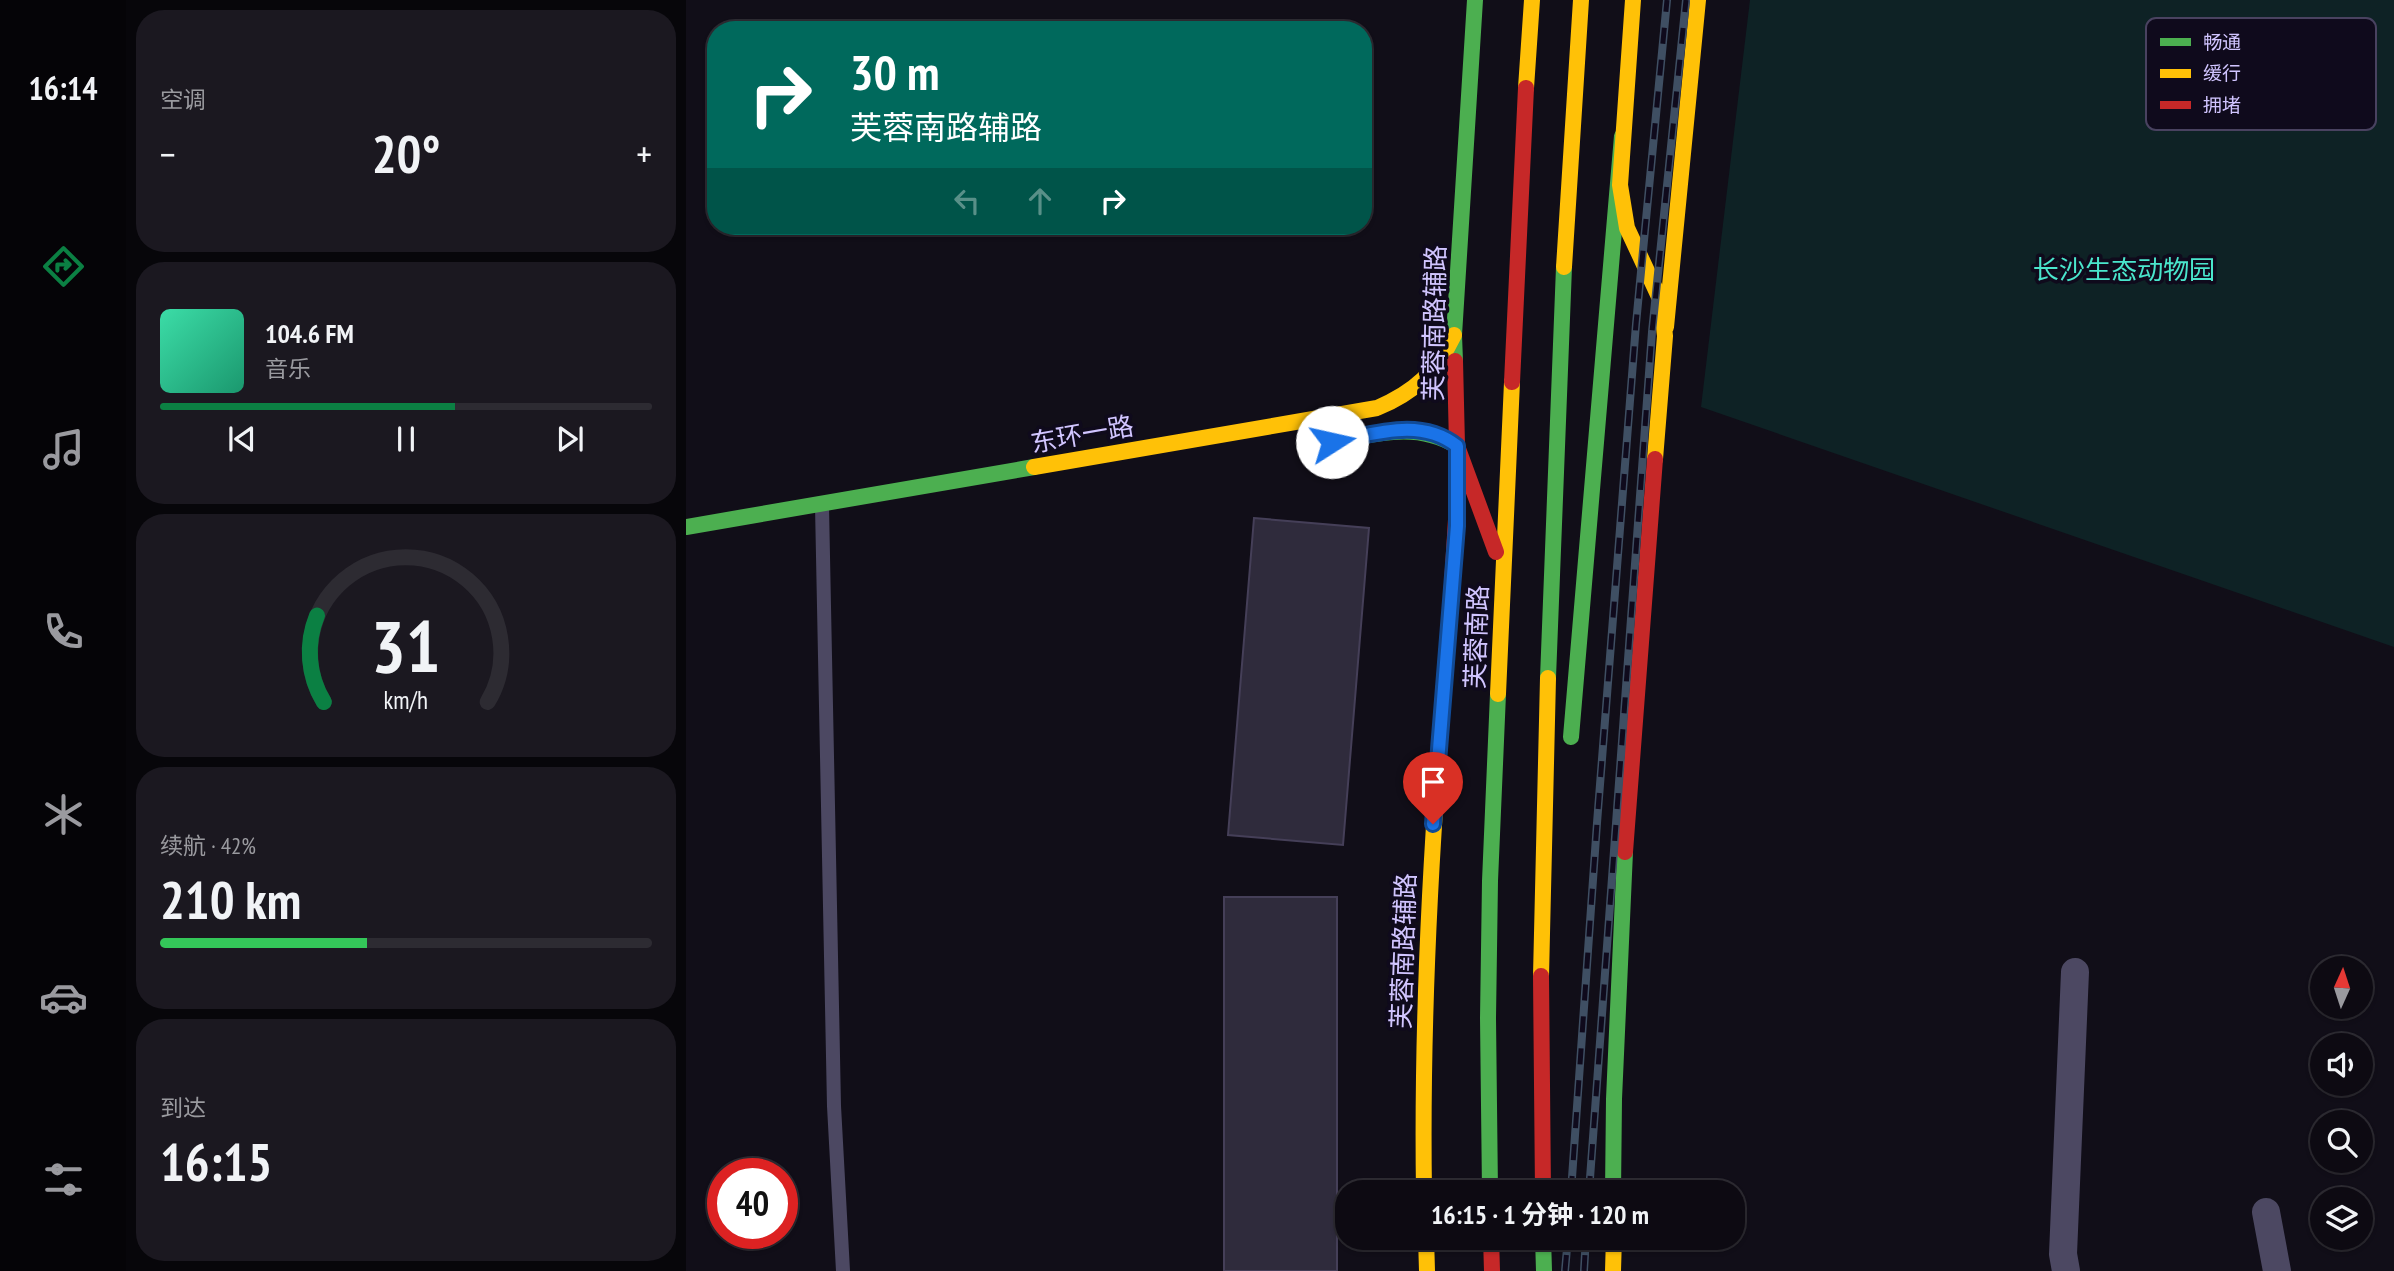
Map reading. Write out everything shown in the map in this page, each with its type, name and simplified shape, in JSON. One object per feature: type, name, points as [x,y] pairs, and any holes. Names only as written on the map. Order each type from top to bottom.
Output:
[{"type":"main road","name":"芙蓉南路辅路","points":[[1424,1180],[1424,1040],[1429,906],[1436,768],[1457,526],[1454,335],[1475,0]]},
{"type":"main road","name":"芙蓉南路","points":[[1490,1180],[1490,881],[1522,142],[1532,0]]},
{"type":"main road","points":[[1542,1180],[1541,918],[1550,618],[1566,228],[1581,0]]},
{"type":"main road","points":[[1569,753],[1633,0]]},
{"type":"main road","points":[[1613,1180],[1624,865],[1665,336],[1698,0]]},
{"type":"main road","points":[[1622,136],[1620,184],[1623,209],[1635,249],[1658,290],[1665,336]]},
{"type":"main road","name":"东环一路","points":[[686,527],[1377,408],[1405,396],[1424,382],[1445,355],[1454,335]]},
{"type":"main road","points":[[1317,444],[1421,429],[1446,437],[1457,446],[1503,571]]},
{"type":"main road","points":[[1542,1172],[1559,900]]},
{"type":"main road","points":[[1426,1250],[1427,1271]]},
{"type":"main road","points":[[1491,1250],[1492,1271]]},
{"type":"main road","points":[[1544,1250],[1544,1271]]},
{"type":"main road","points":[[1614,1250],[1614,1271]]},
{"type":"street","points":[[2066,1271],[2063,1254],[2076,972]]},
{"type":"street","points":[[2266,1212],[2277,1271]]},
{"type":"lane","points":[[822,504],[834,1106],[843,1271]]},
{"type":"green space","name":"长沙生态动物园","points":[[1750,0],[2394,0],[2394,647],[1701,407]]},
{"type":"building","points":[[1254,518],[1369,528],[1343,845],[1228,835]]},
{"type":"building","points":[[1224,897],[1337,897],[1337,1271],[1224,1271]]},
{"type":"railway","points":[[1572,1180],[1636,324],[1667,0]]},
{"type":"railway","points":[[1590,1180],[1652,332],[1686,0]]},
{"type":"railway","points":[[1565,1271],[1567,1250]]},
{"type":"railway","points":[[1584,1271],[1585,1250]]},
{"type":"traffic: fast","points":[[1455,361],[1454,335],[1475,0]]},
{"type":"traffic: fast","points":[[1571,737],[1622,136]]},
{"type":"traffic: fast","points":[[1548,678],[1564,267]]},
{"type":"traffic: fast","points":[[1337,441],[1383,433],[1413,432],[1428,434],[1457,446]]},
{"type":"traffic: fast","points":[[686,527],[1034,467]]},
{"type":"traffic: fast","points":[[1490,1180],[1490,881],[1498,694]]},
{"type":"traffic: fast","points":[[1613,1180],[1625,852]]},
{"type":"traffic: fast","points":[[1543,1250],[1544,1271]]},
{"type":"traffic: slow","points":[[1526,88],[1532,0]]},
{"type":"traffic: slow","points":[[1564,267],[1581,0]]},
{"type":"traffic: slow","points":[[1633,0],[1620,185],[1627,228],[1661,301],[1665,336],[1655,459]]},
{"type":"traffic: slow","points":[[1666,327],[1698,0]]},
{"type":"traffic: slow","points":[[1034,467],[1377,408],[1403,395],[1423,379],[1440,360],[1454,335]]},
{"type":"traffic: slow","points":[[1498,694],[1512,382]]},
{"type":"traffic: slow","points":[[1424,1180],[1430,896],[1451,600]]},
{"type":"traffic: slow","points":[[1541,976],[1548,678]]},
{"type":"traffic: slow","points":[[1426,1250],[1427,1271]]},
{"type":"traffic: slow","points":[[1613,1271],[1614,1250]]},
{"type":"traffic: jam","points":[[1512,382],[1526,88]]},
{"type":"traffic: jam","points":[[1451,600],[1458,487],[1455,361]]},
{"type":"traffic: jam","points":[[1457,446],[1496,552]]},
{"type":"traffic: jam","points":[[1625,852],[1655,459]]},
{"type":"traffic: jam","points":[[1541,976],[1543,1180]]},
{"type":"traffic: jam","points":[[1491,1250],[1492,1271]]},
{"type":"route","points":[[1332,442],[1421,429],[1436,432],[1457,446],[1457,526],[1433,824]]}]
